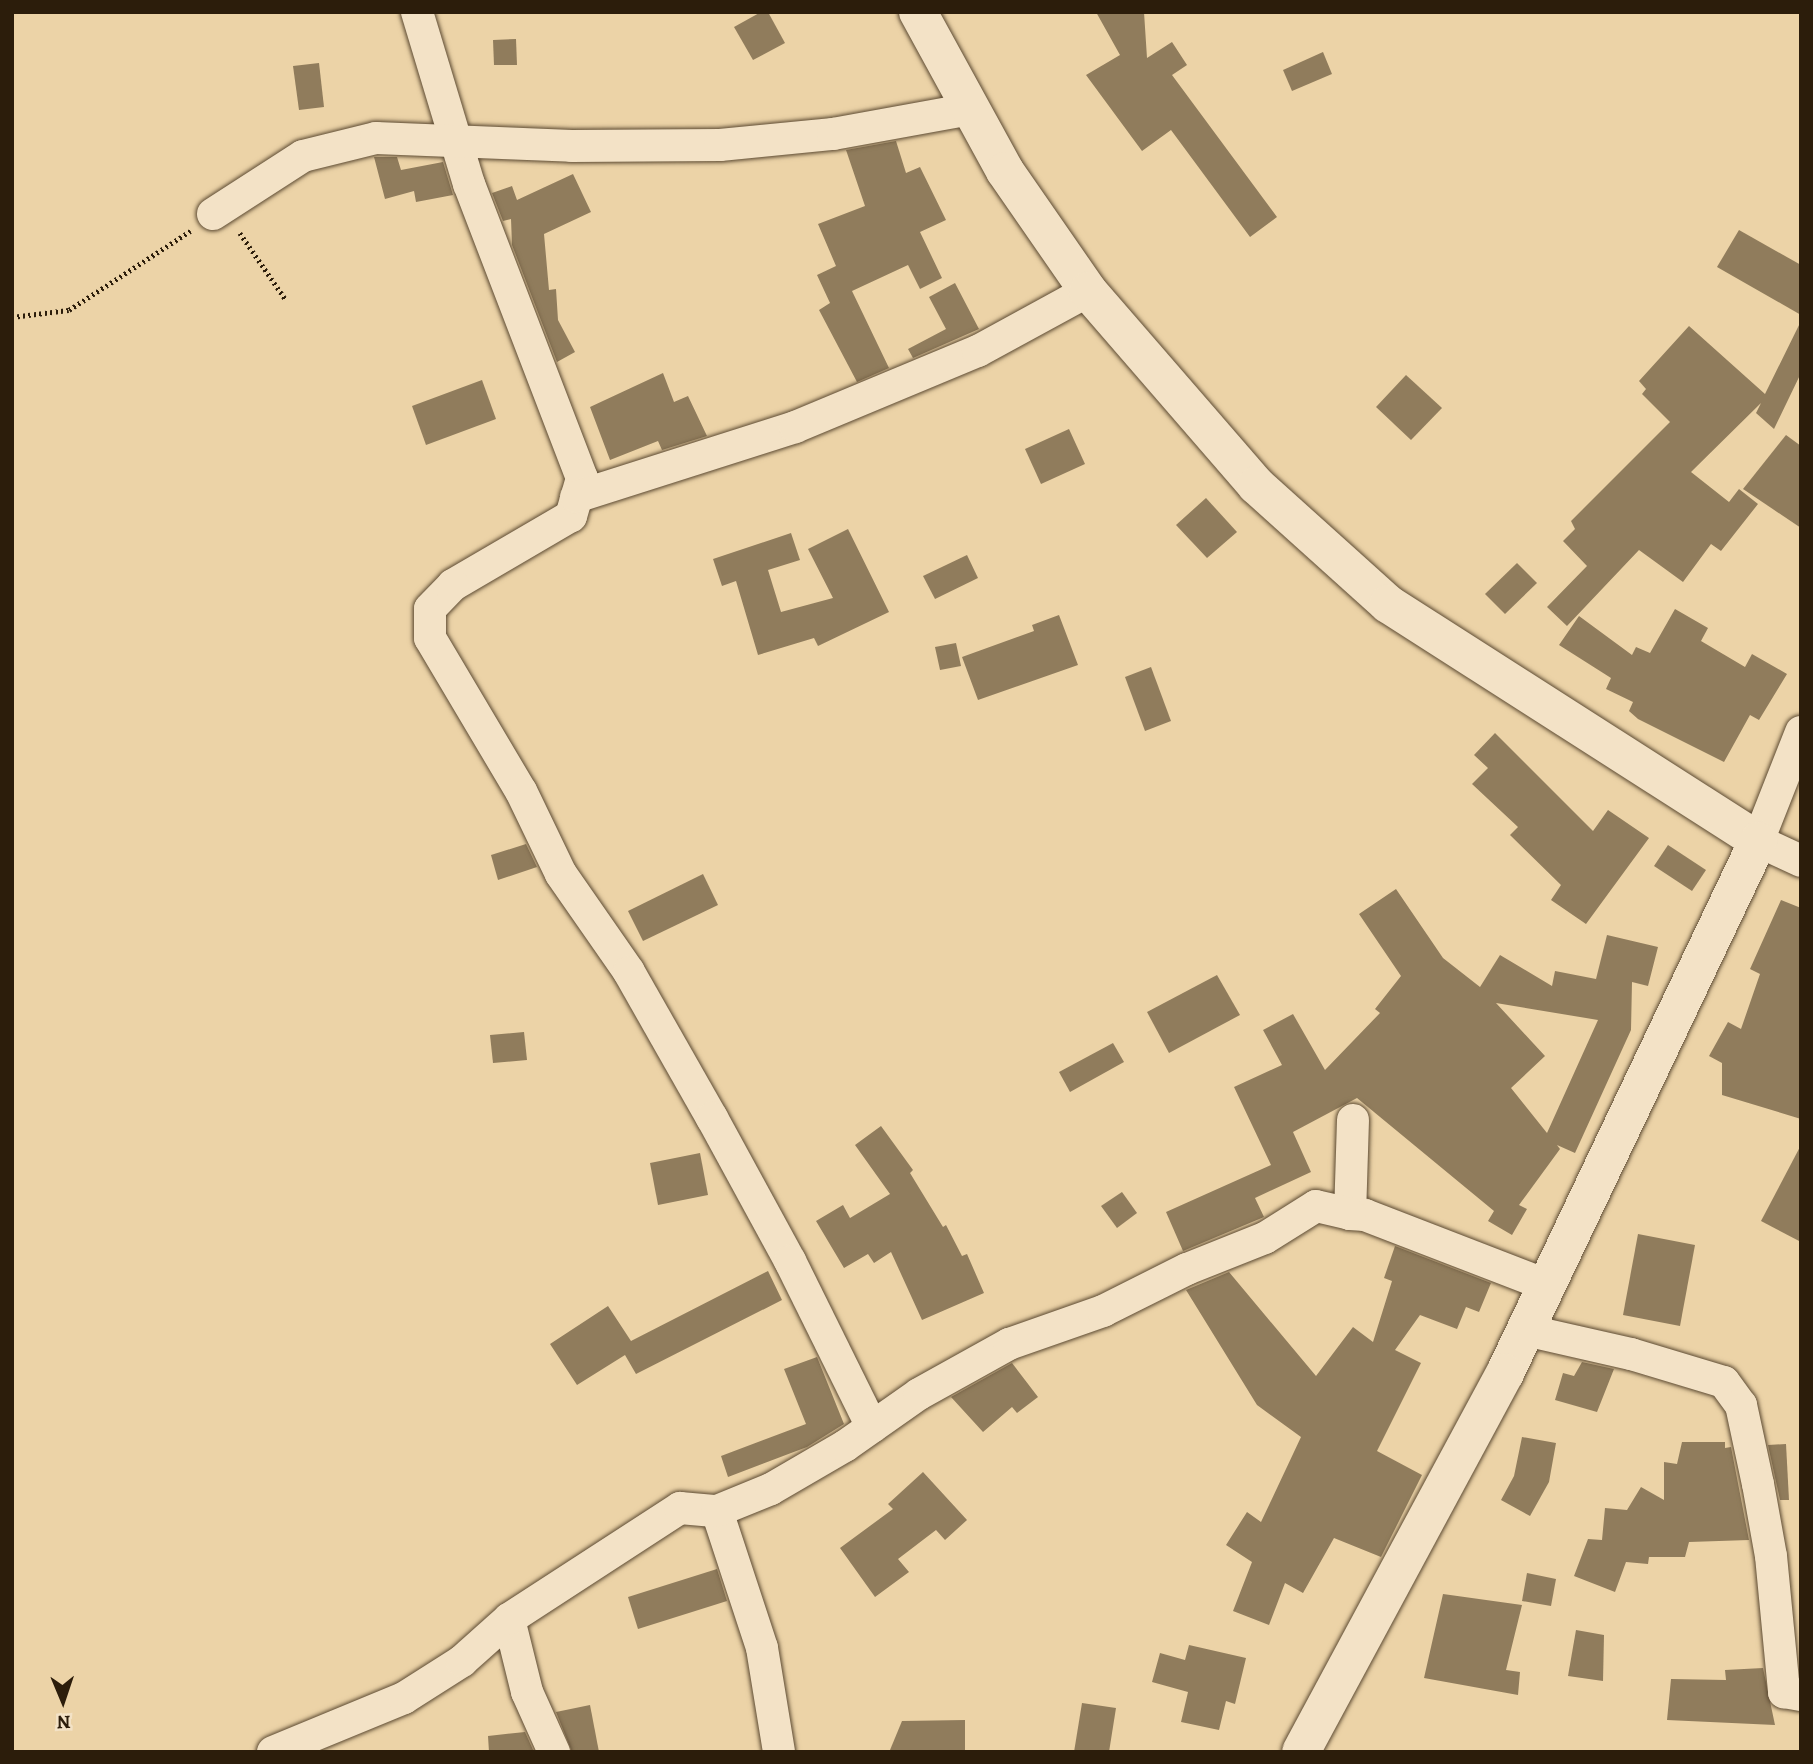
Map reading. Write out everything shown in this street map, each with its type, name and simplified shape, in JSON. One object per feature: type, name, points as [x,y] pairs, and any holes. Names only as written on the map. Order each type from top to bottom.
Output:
[{"type":"street","points":[[417,12],[496,259],[568,432],[582,478],[571,516],[453,584],[430,609],[430,638],[521,791],[561,874],[629,972],[712,1118],[790,1261],[872,1427]]},
{"type":"street","points":[[918,12],[1005,171],[1088,291],[1256,485],[1388,604],[1758,841],[1801,861]]},
{"type":"street","points":[[213,214],[303,156],[376,138],[457,143],[720,145],[833,134],[971,109]]},
{"type":"street","points":[[576,497],[794,428],[978,351],[1088,291]]},
{"type":"street","points":[[1301,1752],[1525,1330],[1758,841],[1801,732]]},
{"type":"street","points":[[1350,1214],[1353,1120]]},
{"type":"street","points":[[273,1752],[404,1698],[462,1661],[509,1619],[680,1508],[717,1511],[771,1489],[872,1427],[919,1394],[1010,1344],[1103,1311],[1187,1269],[1265,1238],[1316,1206],[1365,1215],[1546,1285]]},
{"type":"street","points":[[1525,1330],[1631,1354],[1724,1382],[1741,1405],[1758,1484],[1771,1556],[1784,1692],[1801,1695]]},
{"type":"street","points":[[717,1511],[762,1648],[779,1752]]},
{"type":"street","points":[[509,1619],[527,1692],[554,1752]]},
{"type":"path","points":[[12,317],[69,310],[213,214],[241,234],[286,300]]},
{"type":"building","points":[[761,12],[768,12],[785,43],[753,60],[734,27]]},
{"type":"building","points":[[1096,12],[1144,12],[1147,58],[1172,42],[1187,65],[1172,75],[1277,217],[1250,237],[1171,130],[1142,151],[1086,75],[1120,55]]},
{"type":"building","points":[[516,39],[517,65],[494,65],[493,40]]},
{"type":"building","points":[[1323,52],[1332,74],[1292,91],[1283,70]]},
{"type":"building","points":[[319,63],[324,107],[299,110],[293,66]]},
{"type":"building","points":[[896,141],[906,173],[920,167],[946,220],[920,232],[942,278],[920,289],[908,265],[852,291],[889,368],[857,382],[819,310],[830,303],[817,275],[836,266],[818,224],[865,206],[846,150]]},
{"type":"building","points":[[374,157],[397,157],[401,170],[443,162],[453,195],[416,202],[414,191],[385,199]]},
{"type":"building","points":[[573,174],[591,212],[544,234],[549,290],[556,289],[558,320],[575,352],[557,362],[512,245],[511,219],[503,221],[492,193],[512,186],[517,200]]},
{"type":"building","points":[[1739,230],[1801,265],[1801,315],[1717,267]]},
{"type":"building","points":[[955,283],[979,329],[913,358],[908,349],[946,329],[929,297]]},
{"type":"building","points":[[1801,321],[1801,373],[1774,429],[1756,413],[1761,403],[1691,472],[1729,502],[1739,489],[1758,504],[1721,551],[1711,544],[1683,582],[1639,550],[1567,626],[1547,607],[1587,566],[1563,541],[1575,529],[1571,521],[1670,422],[1642,394],[1646,389],[1639,381],[1689,326],[1765,394]]},
{"type":"building","points":[[663,373],[674,402],[688,396],[707,436],[662,450],[658,441],[610,460],[590,407]]},
{"type":"building","points":[[1406,375],[1442,408],[1411,440],[1376,407]]},
{"type":"building","points":[[482,380],[496,419],[426,445],[412,406]]},
{"type":"building","points":[[1069,429],[1085,464],[1041,484],[1025,449]]},
{"type":"building","points":[[1786,435],[1801,446],[1801,528],[1743,489]]},
{"type":"building","points":[[1206,498],[1237,532],[1207,558],[1176,525]]},
{"type":"building","points":[[848,529],[889,612],[818,646],[814,638],[758,655],[736,581],[722,586],[713,559],[791,533],[800,560],[768,570],[781,612],[833,598],[808,549]]},
{"type":"building","points":[[967,555],[978,578],[935,599],[923,576]]},
{"type":"building","points":[[1517,563],[1537,583],[1505,614],[1485,594]]},
{"type":"building","points":[[1675,609],[1708,628],[1701,641],[1745,667],[1752,654],[1787,674],[1759,720],[1750,715],[1724,762],[1638,719],[1629,711],[1633,702],[1606,689],[1611,678],[1559,645],[1579,616],[1632,655],[1636,647],[1650,653]]},
{"type":"building","points":[[1059,615],[1078,665],[978,700],[962,657],[1034,631],[1032,625]]},
{"type":"building","points":[[956,643],[961,666],[940,670],[935,647]]},
{"type":"building","points":[[1151,667],[1171,721],[1145,731],[1125,677]]},
{"type":"building","points":[[1495,733],[1593,831],[1608,810],[1649,838],[1586,924],[1551,900],[1561,885],[1510,835],[1518,827],[1472,784],[1488,768],[1474,755]]},
{"type":"building","points":[[526,844],[537,867],[498,880],[491,855]]},
{"type":"building","points":[[1668,845],[1706,870],[1692,891],[1654,866]]},
{"type":"building","points":[[703,874],[718,905],[643,941],[628,911]]},
{"type":"building","points":[[1396,889],[1443,958],[1480,987],[1500,955],[1552,986],[1555,971],[1596,979],[1607,935],[1658,947],[1648,986],[1632,982],[1631,1030],[1575,1153],[1557,1145],[1560,1149],[1519,1205],[1527,1209],[1512,1235],[1488,1221],[1494,1211],[1357,1098],[1293,1132],[1311,1172],[1255,1198],[1264,1217],[1183,1251],[1166,1212],[1271,1165],[1234,1087],[1282,1065],[1263,1030],[1293,1014],[1325,1070],[1380,1013],[1375,1009],[1401,976],[1359,914]],"holes":[[[1496,1003],[1598,1020],[1547,1133],[1511,1088],[1545,1056]]]},
{"type":"building","points":[[1781,900],[1801,908],[1801,1119],[1722,1095],[1722,1063],[1709,1056],[1728,1022],[1741,1029],[1760,974],[1750,969]]},
{"type":"building","points":[[1217,975],[1240,1015],[1169,1053],[1147,1012]]},
{"type":"building","points":[[524,1032],[527,1060],[493,1063],[490,1035]]},
{"type":"building","points":[[1113,1043],[1124,1062],[1070,1092],[1059,1072]]},
{"type":"building","points":[[881,1126],[913,1170],[910,1173],[943,1227],[946,1225],[962,1256],[967,1254],[984,1293],[922,1320],[891,1252],[874,1263],[868,1254],[844,1268],[816,1221],[843,1205],[850,1218],[890,1194],[855,1145]]},
{"type":"building","points":[[1801,1145],[1801,1242],[1761,1221]]},
{"type":"building","points":[[700,1153],[708,1195],[658,1205],[650,1163]]},
{"type":"building","points":[[1122,1192],[1137,1213],[1117,1228],[1101,1206]]},
{"type":"building","points":[[1638,1234],[1695,1245],[1680,1326],[1623,1315]]},
{"type":"building","points":[[1395,1246],[1491,1283],[1479,1312],[1466,1307],[1457,1329],[1420,1315],[1395,1350],[1421,1363],[1377,1451],[1422,1475],[1381,1557],[1334,1538],[1303,1593],[1285,1583],[1269,1625],[1233,1611],[1252,1562],[1226,1545],[1247,1512],[1261,1522],[1301,1437],[1257,1405],[1186,1290],[1229,1272],[1316,1376],[1353,1327],[1373,1342],[1392,1281],[1384,1278]]},
{"type":"building","points":[[768,1271],[782,1300],[636,1374],[625,1355],[577,1385],[550,1344],[608,1306],[631,1341]]},
{"type":"building","points":[[817,1357],[844,1424],[807,1447],[728,1477],[721,1456],[806,1424],[784,1369]]},
{"type":"building","points":[[1582,1362],[1614,1369],[1597,1412],[1555,1400],[1563,1373],[1574,1376]]},
{"type":"building","points":[[1012,1363],[1038,1397],[1017,1413],[1012,1407],[983,1432],[951,1397]]},
{"type":"building","points":[[1522,1437],[1556,1443],[1549,1482],[1530,1516],[1501,1500],[1514,1476]]},
{"type":"building","points":[[1682,1442],[1725,1442],[1725,1448],[1731,1447],[1749,1540],[1689,1542],[1685,1557],[1649,1557],[1648,1564],[1626,1562],[1615,1592],[1574,1576],[1588,1539],[1602,1540],[1605,1508],[1627,1510],[1641,1487],[1664,1500],[1664,1462],[1677,1464]]},
{"type":"building","points":[[1786,1444],[1789,1500],[1780,1500],[1768,1445]]},
{"type":"building","points":[[923,1472],[967,1520],[945,1540],[936,1530],[898,1559],[909,1572],[875,1597],[840,1548],[893,1509],[888,1504]]},
{"type":"building","points":[[717,1569],[727,1601],[638,1629],[628,1597]]},
{"type":"building","points":[[1527,1573],[1556,1579],[1551,1606],[1522,1601]]},
{"type":"building","points":[[1443,1594],[1522,1605],[1506,1670],[1520,1672],[1518,1695],[1424,1678]]},
{"type":"building","points":[[1576,1630],[1604,1635],[1603,1681],[1568,1676]]},
{"type":"building","points":[[1189,1645],[1246,1658],[1235,1704],[1226,1701],[1219,1730],[1181,1722],[1188,1692],[1152,1682],[1160,1653],[1185,1660]]},
{"type":"building","points":[[1763,1668],[1775,1725],[1667,1720],[1671,1679],[1726,1680],[1725,1670]]},
{"type":"building","points":[[1082,1703],[1116,1708],[1109,1752],[1074,1752]]},
{"type":"building","points":[[590,1705],[599,1752],[572,1752],[556,1712]]},
{"type":"building","points":[[965,1720],[965,1752],[890,1750],[902,1721]]},
{"type":"building","points":[[525,1732],[534,1752],[489,1752],[488,1736]]}]
